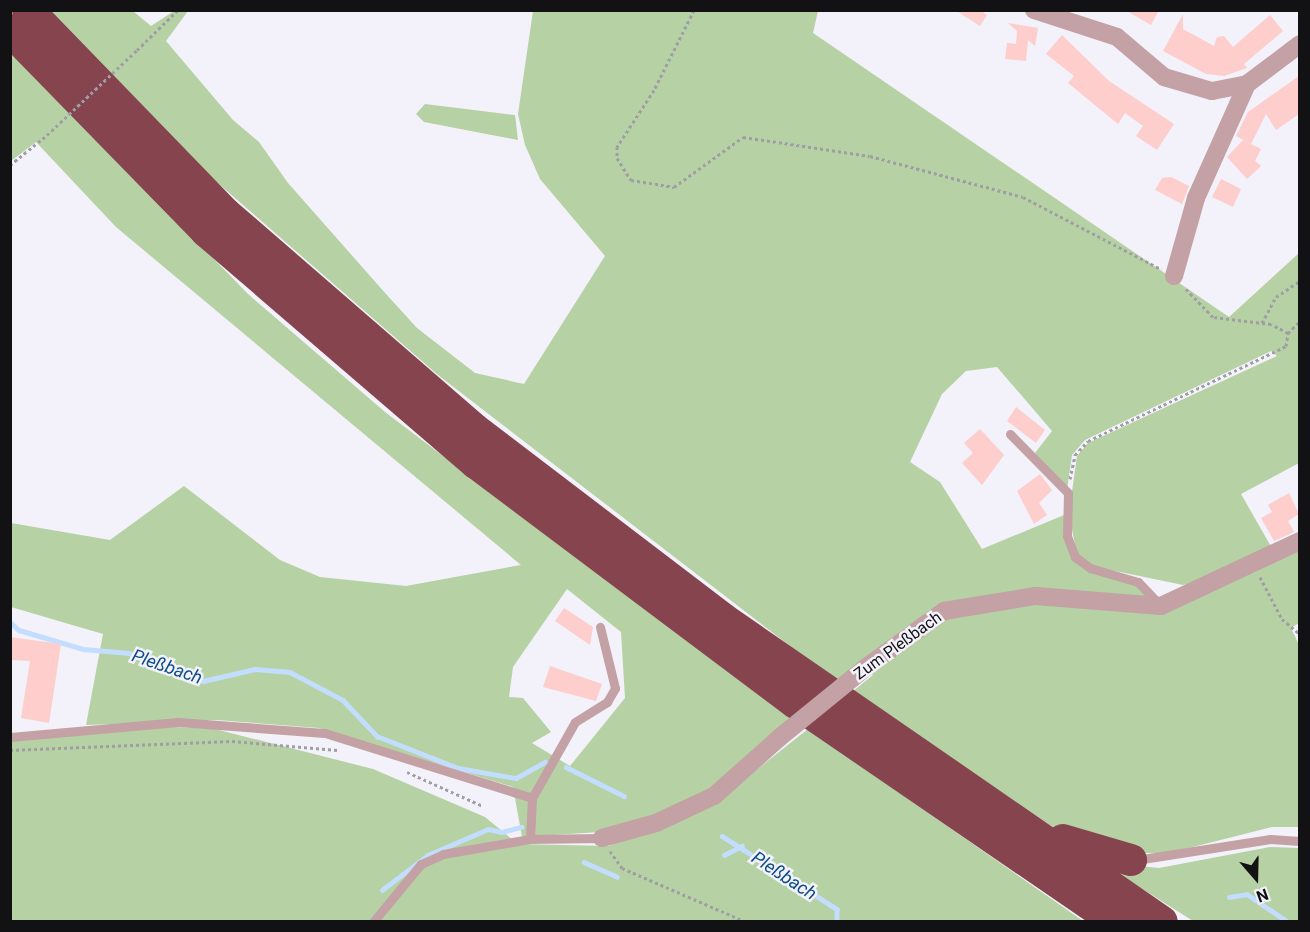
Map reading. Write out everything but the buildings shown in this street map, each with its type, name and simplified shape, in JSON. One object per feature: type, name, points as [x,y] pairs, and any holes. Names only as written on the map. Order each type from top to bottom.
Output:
[{"type":"highway","points":[[28,10],[226,214],[403,370],[674,583],[946,776],[1162,921]]},
{"type":"highway","points":[[10,30],[215,239],[476,463],[796,704],[1116,921]]},
{"type":"highway","points":[[946,776],[1072,845],[1131,860]]},
{"type":"street","points":[[1034,10],[1079,20],[1117,37],[1164,77],[1188,86],[1227,91],[1247,84],[1299,44]]},
{"type":"street","points":[[1174,276],[1196,198],[1247,84]]},
{"type":"street","name":"Zum Pleßbach","points":[[602,838],[656,823],[714,796],[779,738],[866,668],[944,611],[1036,596],[1161,606],[1254,567],[1299,541]]},
{"type":"lane","points":[[1010,434],[1068,493],[1068,536],[1076,557],[1090,568],[1138,582],[1161,606]]},
{"type":"lane","points":[[530,839],[532,798],[574,722],[607,702],[615,688],[600,627]]},
{"type":"lane","points":[[10,737],[178,722],[325,734],[532,798]]},
{"type":"lane","points":[[373,921],[421,864],[468,847],[530,839],[602,838]]},
{"type":"lane","points":[[1131,860],[1270,839],[1299,841]]},
{"type":"path","points":[[10,165],[47,135],[178,10]]},
{"type":"path","points":[[694,10],[654,90],[617,147],[617,158],[632,180],[674,187],[743,137],[870,156],[1023,197],[1174,276],[1213,317],[1262,323],[1288,333]]},
{"type":"path","points":[[1262,323],[1276,297],[1299,281]]},
{"type":"path","points":[[1068,493],[1075,455],[1088,441],[1286,346],[1288,333],[1299,321]]},
{"type":"path","points":[[1254,567],[1282,619],[1299,634]]},
{"type":"path","points":[[10,750],[232,741],[346,751]]},
{"type":"path","points":[[397,769],[483,806]]},
{"type":"path","points":[[622,868],[747,921]]},
{"type":"green space","points":[[50,11],[133,11],[151,26],[174,11],[188,11],[166,41],[233,120],[259,142],[288,183],[386,294],[417,328],[475,373],[524,384],[605,256],[540,179],[525,145],[518,114],[533,11],[818,11],[813,33],[1229,317],[1299,253],[1299,463],[1241,494],[1273,550],[1229,574],[1183,585],[1091,566],[1077,556],[1069,513],[1077,456],[1088,443],[1277,356],[1271,351],[1085,440],[1072,455],[1067,490],[1035,453],[1052,431],[997,367],[966,371],[942,394],[910,462],[940,482],[982,549],[1064,515],[1073,558],[1088,570],[1137,584],[1153,601],[1035,593],[944,608],[838,683],[438,375],[188,157]]},
{"type":"green space","points":[[11,50],[248,294],[385,412],[793,721],[721,785],[652,819],[600,832],[522,837],[513,787],[319,728],[217,720],[86,725],[103,634],[11,607],[11,523],[110,540],[184,486],[280,560],[320,577],[406,586],[521,565],[116,227],[36,142],[11,161]],"holes":[[[567,589],[621,632],[625,698],[570,766],[532,743],[551,732],[523,698],[509,697],[513,667]]]},
{"type":"green space","points":[[425,104],[515,115],[518,140],[424,122],[416,114]]},
{"type":"green space","points":[[1299,549],[1299,623],[1291,628],[1300,647],[1299,827],[1272,827],[1169,853],[1130,853],[1065,835],[852,692],[873,675],[865,668],[945,612],[1036,599],[1162,609]]},
{"type":"green space","points":[[174,727],[215,729],[373,769],[485,817],[513,840],[420,863],[371,921],[11,922],[11,741]]},
{"type":"green space","points":[[808,729],[1083,921],[376,922],[423,866],[443,856],[515,844],[609,846],[674,819],[750,775]]},
{"type":"green space","points":[[1270,847],[1299,848],[1299,921],[1193,921],[1100,862],[1159,868]]},
{"type":"waterway","name":"Pleßbach","points":[[10,622],[19,630],[83,649],[129,653],[203,681],[255,669],[290,672],[343,700],[377,736],[458,768],[516,778],[545,762]]},
{"type":"waterway","name":"Pleßbach","points":[[566,767],[624,796]]},
{"type":"waterway","points":[[382,890],[428,855],[488,829],[502,832],[521,827]]},
{"type":"waterway","name":"Pleßbach","points":[[722,836],[837,909],[837,922]]},
{"type":"waterway","points":[[724,855],[742,846]]},
{"type":"waterway","points":[[584,862],[617,877]]},
{"type":"waterway","name":"Pleßbach","points":[[1229,897],[1247,894],[1288,922]]}]
